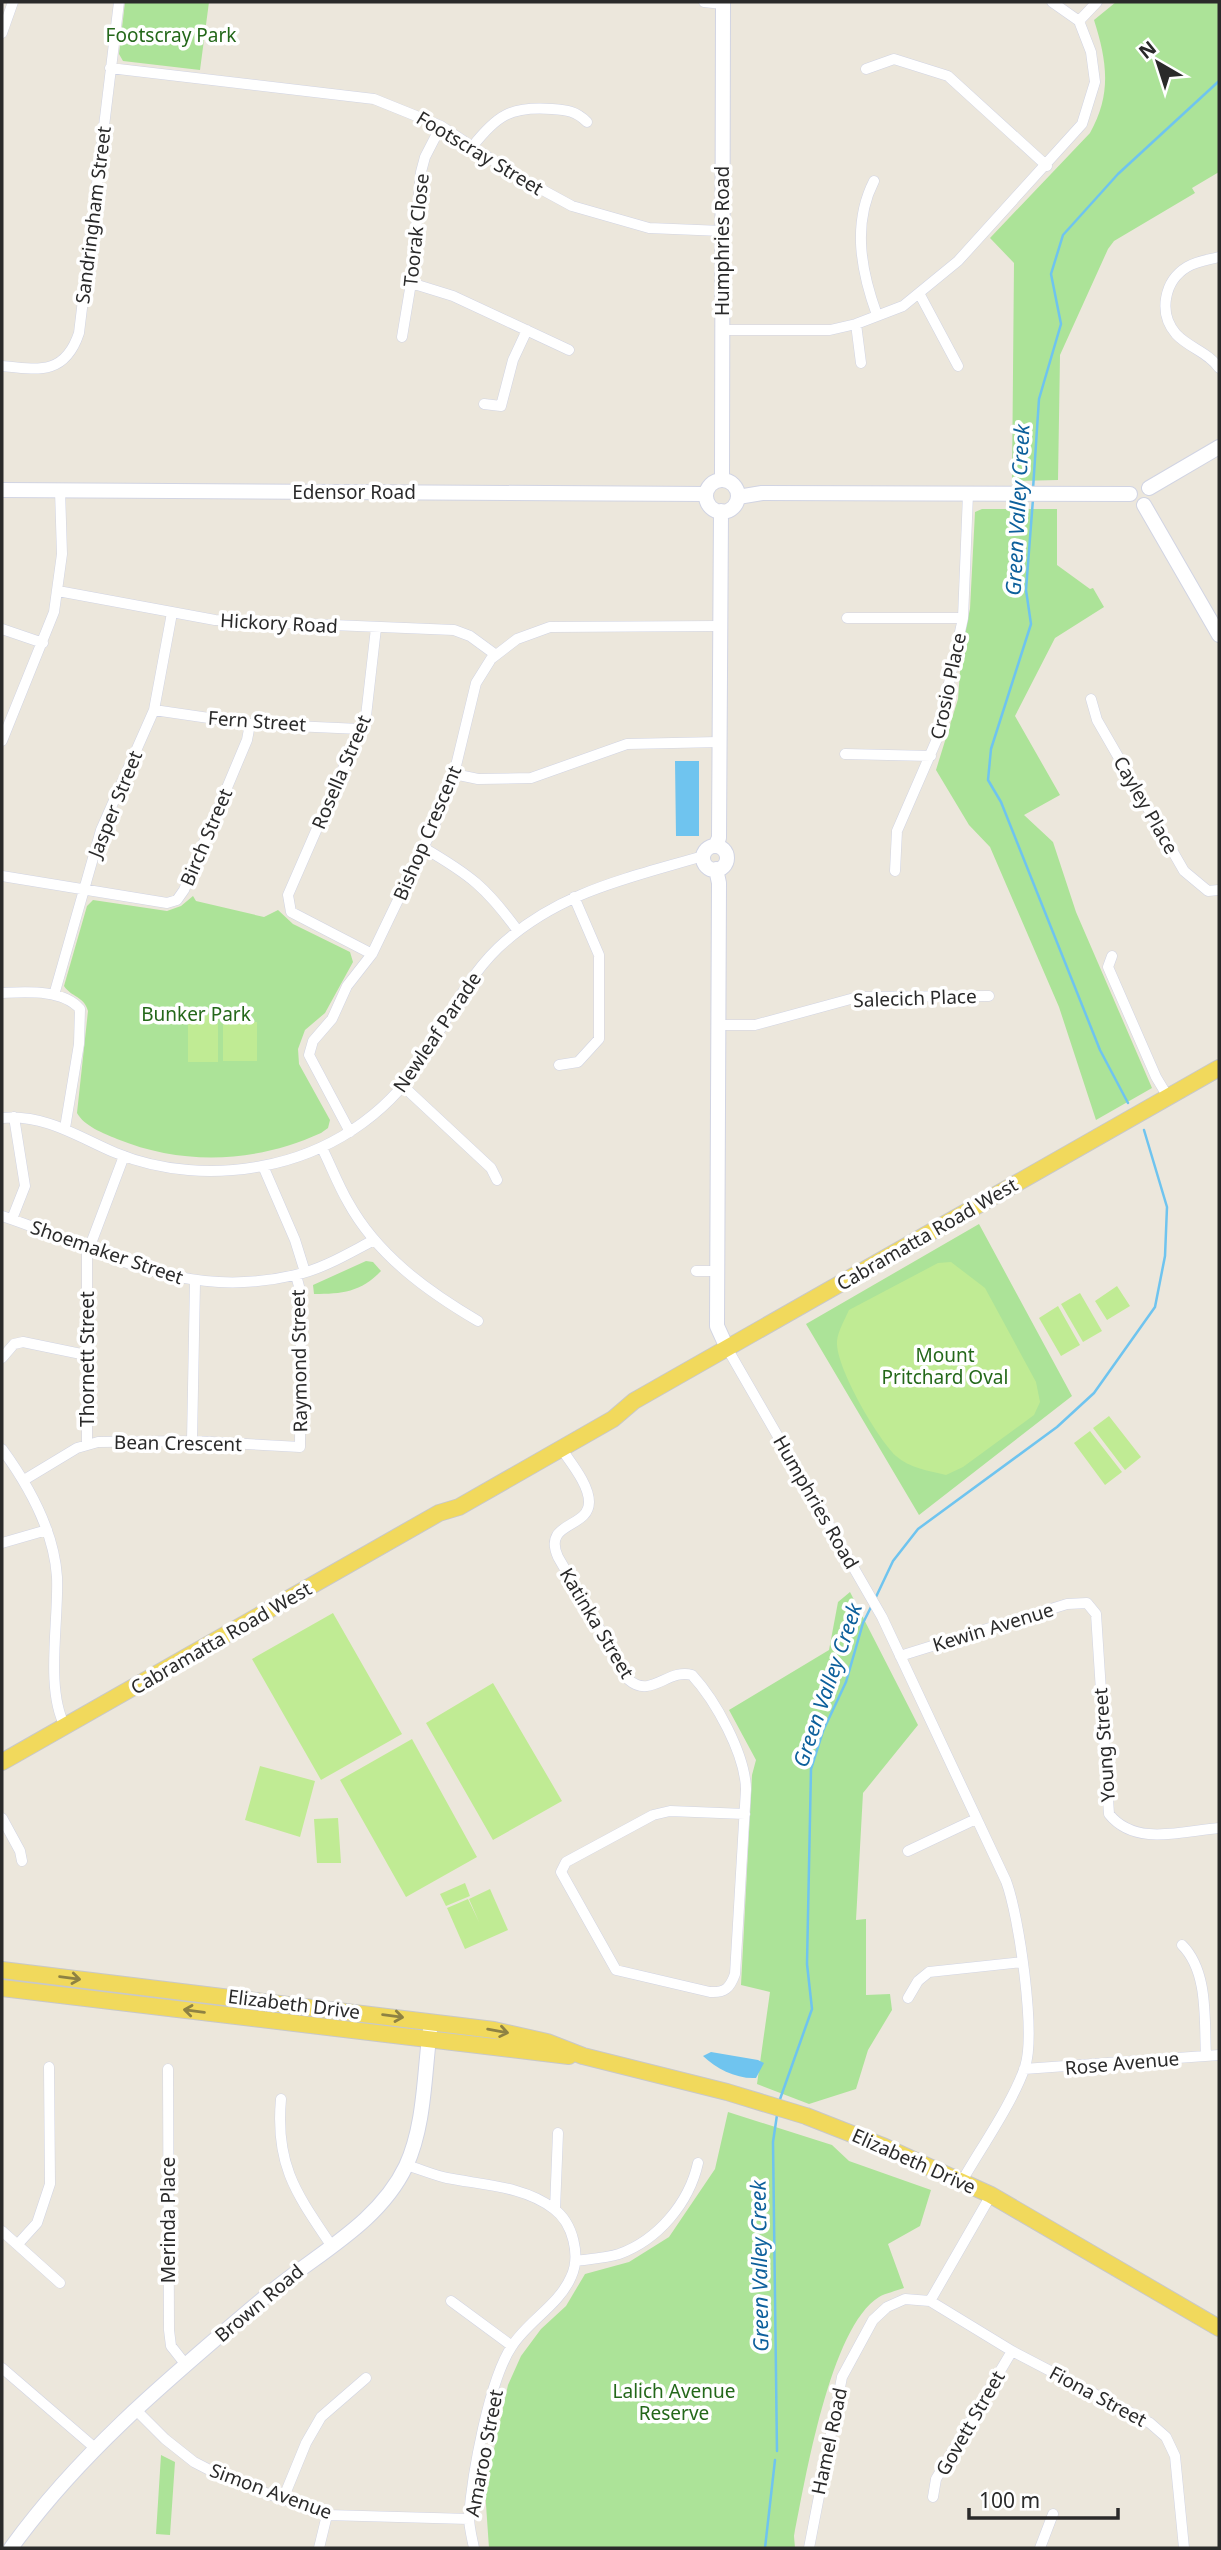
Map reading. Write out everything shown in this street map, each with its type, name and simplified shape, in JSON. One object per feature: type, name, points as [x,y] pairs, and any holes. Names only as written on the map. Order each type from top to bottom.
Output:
[{"type":"main road","name":"Humphries Road","points":[[722,480],[723,3]]},
{"type":"main road","points":[[1149,488],[1219,447]]},
{"type":"main road","points":[[738,497],[735,487],[722,480],[712,484],[706,494],[709,504],[721,511],[731,508],[738,497],[762,493],[1130,494],[1139,484],[1149,488]]},
{"type":"main road","points":[[1144,505],[1151,498],[1149,488]]},
{"type":"main road","name":"Edensor Road","points":[[2,490],[706,494]]},
{"type":"main road","points":[[1130,494],[1134,503],[1144,505],[1219,635]]},
{"type":"main road","points":[[715,846],[724,850],[727,858],[724,865],[716,869],[707,866],[703,856],[707,849],[715,846],[719,838],[721,511]]},
{"type":"main road","name":"Humphries Road","points":[[716,869],[719,883],[717,1326],[727,1348]]},
{"type":"main road","name":"Cabramatta Road West","points":[[439,1513],[454,1498],[609,1410],[634,1401],[1219,1068]]},
{"type":"main road","name":"Cabramatta Road West","points":[[2,1762],[439,1513],[458,1507],[613,1419],[634,1401]]},
{"type":"main road","name":"Elizabeth Drive","points":[[2,1970],[431,2021],[537,2039],[583,2056],[764,2103],[806,2116],[991,2195],[1219,2328]]},
{"type":"main road","name":"Elizabeth Drive","points":[[2,1988],[538,2054],[583,2056]]},
{"type":"main road","name":"Brown Road","points":[[11,2548],[50,2497],[94,2448],[135,2409],[379,2207],[406,2165],[418,2124],[431,2021]]},
{"type":"street","points":[[2,33],[13,2]]},
{"type":"street","name":"Sandringham Street","points":[[2,366],[42,370],[64,359],[74,347],[80,320],[119,2]]},
{"type":"street","points":[[704,2],[723,3]]},
{"type":"street","points":[[722,330],[830,330],[856,324],[903,306],[958,261],[1047,166],[1082,124],[1095,82],[1091,52],[1079,21],[1052,2]]},
{"type":"street","points":[[1079,21],[1097,2]]},
{"type":"street","points":[[866,69],[894,59],[948,76],[1047,166]]},
{"type":"street","name":"Footscray Street","points":[[110,68],[374,99],[441,125],[548,194],[595,214],[649,228],[722,231]]},
{"type":"street","points":[[472,147],[496,121],[511,110],[528,107],[565,110],[577,112],[587,122]]},
{"type":"street","name":"Toorak Close","points":[[402,337],[411,283],[421,172],[425,156],[441,125]]},
{"type":"street","points":[[874,181],[864,200],[861,265],[877,315]]},
{"type":"street","points":[[1219,257],[1185,268],[1170,284],[1165,303],[1166,315],[1175,332],[1205,352],[1219,368]]},
{"type":"street","points":[[411,283],[453,296],[569,351]]},
{"type":"street","points":[[919,293],[958,366]]},
{"type":"street","points":[[856,324],[861,363]]},
{"type":"street","points":[[484,404],[501,406],[513,360],[527,330]]},
{"type":"street","points":[[2,741],[43,643],[58,591],[62,545],[60,490]]},
{"type":"street","name":"Crosio Place","points":[[895,871],[897,831],[931,756],[963,618],[968,494]]},
{"type":"street","name":"Hickory Road","points":[[58,591],[173,613],[262,624],[454,630],[476,639],[496,655]]},
{"type":"street","name":"Jasper Street","points":[[54,995],[106,817],[154,709],[173,613]]},
{"type":"street","points":[[847,618],[963,618]]},
{"type":"street","name":"Bishop Crescent","points":[[350,1132],[309,1055],[313,1041],[332,1019],[347,986],[372,954],[424,848],[454,774],[476,683],[496,655],[517,639],[550,627],[720,626]]},
{"type":"street","name":"Rosella Street","points":[[372,954],[291,912],[288,895],[370,700],[376,628]]},
{"type":"street","points":[[2,629],[43,643]]},
{"type":"street","name":"Cayley Place","points":[[1091,699],[1097,720],[1184,871],[1208,891],[1219,890]]},
{"type":"street","name":"Fern Street","points":[[154,709],[250,724],[360,729]]},
{"type":"street","name":"Birch Street","points":[[2,876],[167,903],[177,900],[184,890],[247,740],[250,724]]},
{"type":"street","points":[[454,774],[478,779],[531,778],[627,744],[719,742]]},
{"type":"street","points":[[845,754],[931,756]]},
{"type":"street","points":[[424,848],[469,874],[484,887],[518,931]]},
{"type":"street","name":"Newleaf Parade","points":[[2,1118],[43,1121],[65,1128],[124,1156],[190,1171],[262,1166],[322,1148],[350,1132],[402,1086],[480,968],[518,931],[575,897],[612,881],[703,856]]},
{"type":"street","points":[[559,1065],[578,1062],[599,1039],[599,955],[575,897]]},
{"type":"street","points":[[1112,956],[1108,967],[1156,1077],[1168,1097]]},
{"type":"street","points":[[2,993],[54,995],[76,1004],[82,1016],[65,1128]]},
{"type":"street","name":"Salecich Place","points":[[719,1025],[755,1025],[858,997],[989,996]]},
{"type":"street","points":[[402,1086],[491,1168],[497,1180]]},
{"type":"street","points":[[7,1218],[25,1186],[14,1117]]},
{"type":"street","points":[[322,1148],[347,1201],[373,1240],[435,1295],[478,1321]]},
{"type":"street","name":"Thornett Street","points":[[87,1444],[89,1249],[124,1156]]},
{"type":"street","name":"Raymond Street","points":[[262,1166],[295,1240],[301,1274],[300,1447]]},
{"type":"street","name":"Shoemaker Street","points":[[7,1218],[152,1271],[194,1282],[241,1283],[301,1274],[373,1240]]},
{"type":"street","points":[[696,1271],[717,1271]]},
{"type":"street","points":[[192,1441],[194,1282]]},
{"type":"street","points":[[2,1358],[14,1344],[23,1342],[86,1355]]},
{"type":"street","name":"Humphries Road","points":[[727,1348],[882,1617],[1013,1900],[1022,1962],[1028,2039],[1024,2069],[962,2181]]},
{"type":"street","name":"Bean Crescent","points":[[24,1480],[87,1444],[192,1441],[300,1447]]},
{"type":"street","name":"Katinka Street","points":[[561,1448],[587,1493],[589,1506],[583,1516],[558,1533],[554,1543],[558,1557],[629,1680],[642,1688],[651,1687],[671,1675],[683,1672],[692,1675],[700,1683],[746,1770],[745,1814],[735,1974],[731,1986],[725,1991],[710,1992],[616,1970],[561,1872],[566,1863],[653,1815],[670,1811],[745,1814]]},
{"type":"street","points":[[2,1449],[24,1480],[47,1530],[57,1578],[56,1703],[65,1726]]},
{"type":"street","points":[[2,1543],[47,1530]]},
{"type":"street","name":"Kewin Avenue","points":[[900,1656],[1067,1604],[1087,1603]]},
{"type":"street","name":"Young Street","points":[[1087,1603],[1096,1614],[1109,1814],[1118,1825],[1147,1835],[1219,1828]]},
{"type":"street","points":[[2,1818],[20,1850],[22,1861]]},
{"type":"street","points":[[908,1851],[976,1819]]},
{"type":"street","points":[[1182,1945],[1194,1960],[1200,1977],[1206,2056]]},
{"type":"street","points":[[908,1998],[918,1981],[929,1972],[1022,1962]]},
{"type":"street","name":"Rose Avenue","points":[[1024,2069],[1219,2055]]},
{"type":"street","points":[[18,2244],[37,2223],[50,2184],[49,2067]]},
{"type":"street","name":"Merinda Place","points":[[167,2069],[169,2330],[172,2346],[186,2365]]},
{"type":"street","points":[[281,2099],[279,2124],[289,2180],[331,2245]]},
{"type":"street","points":[[558,2133],[555,2209],[573,2240],[576,2261],[618,2254],[661,2228],[694,2181],[698,2163]]},
{"type":"street","points":[[406,2165],[446,2178],[490,2184],[528,2195],[555,2209]]},
{"type":"street","points":[[930,2301],[991,2195]]},
{"type":"street","points":[[2,2231],[60,2283]]},
{"type":"street","name":"Amaroo Street","points":[[474,2548],[469,2519],[491,2401],[512,2346],[560,2295],[571,2277],[576,2261]]},
{"type":"street","name":"Hamel Road","points":[[809,2548],[842,2377],[873,2320],[887,2307],[905,2299],[930,2301]]},
{"type":"street","points":[[451,2301],[512,2346]]},
{"type":"street","name":"Fiona Street","points":[[930,2301],[1012,2351],[1150,2423],[1166,2437],[1175,2456],[1184,2548]]},
{"type":"street","name":"Govett Street","points":[[933,2497],[936,2479],[1012,2351]]},
{"type":"street","points":[[3,2372],[94,2448]]},
{"type":"street","points":[[282,2499],[306,2443],[321,2417],[366,2378]]},
{"type":"street","name":"Simon Avenue","points":[[135,2409],[165,2440],[194,2462],[227,2479],[327,2515],[469,2519]]},
{"type":"street","points":[[1041,2548],[1053,2514]]},
{"type":"street","points":[[319,2548],[327,2515]]},
{"type":"green space","name":"Footscray Park","points":[[125,2],[209,2],[200,70],[123,61],[119,54]]},
{"type":"green space","points":[[1116,2],[1219,2],[1219,172],[1192,188],[1195,193],[1114,241],[1108,249],[1060,355],[1058,480],[1012,481],[1014,263],[990,238],[1090,133],[1102,105],[1105,77],[1102,49],[1094,20]]},
{"type":"green space","points":[[982,509],[1057,509],[1057,565],[1090,589],[1093,588],[1104,607],[1055,638],[1015,716],[1060,795],[1024,815],[1053,842],[1076,912],[1152,1088],[1096,1120],[1059,1007],[990,847],[969,825],[936,770],[958,699],[962,645],[970,609],[975,512]]},
{"type":"green space","name":"Bunker Park","points":[[193,896],[196,901],[264,917],[278,910],[293,924],[350,952],[353,962],[325,1013],[305,1030],[298,1049],[299,1064],[330,1120],[328,1128],[321,1133],[296,1143],[245,1155],[194,1157],[142,1148],[117,1139],[89,1125],[77,1113],[88,1011],[84,1002],[64,986],[87,906],[93,900],[167,911],[181,906]]},
{"type":"green space","points":[[188,1014],[218,1015],[218,1062],[188,1062]]},
{"type":"green space","points":[[223,1022],[257,1022],[257,1061],[223,1061]]},
{"type":"green space","name":"Mount Pritchard Oval","points":[[979,1224],[1072,1396],[919,1515],[806,1324]]},
{"type":"green space","points":[[366,1261],[373,1262],[381,1271],[374,1278],[358,1288],[314,1294],[313,1285]]},
{"type":"green space","name":"Mount Pritchard Oval","points":[[951,1262],[985,1288],[1036,1382],[1040,1402],[1034,1415],[963,1467],[946,1475],[907,1463],[888,1447],[868,1418],[850,1384],[838,1352],[837,1341],[849,1310],[938,1263]]},
{"type":"green space","points":[[1117,1286],[1130,1306],[1107,1320],[1095,1301]]},
{"type":"green space","points":[[1080,1293],[1102,1331],[1083,1342],[1061,1304]]},
{"type":"green space","points":[[1058,1306],[1080,1345],[1061,1356],[1039,1318]]},
{"type":"green space","points":[[1109,1416],[1141,1457],[1125,1470],[1093,1428]]},
{"type":"green space","points":[[1090,1431],[1122,1472],[1105,1485],[1074,1443]]},
{"type":"green space","points":[[850,1592],[918,1725],[863,1793],[856,1920],[866,1919],[866,1995],[890,1994],[892,2010],[868,2050],[856,2089],[809,2104],[757,2084],[770,1992],[741,1985],[752,1775],[756,1760],[729,1710],[829,1650],[838,1602]]},
{"type":"green space","points":[[333,1613],[402,1734],[321,1780],[252,1659]]},
{"type":"green space","points":[[493,1683],[562,1801],[493,1840],[426,1723]]},
{"type":"green space","points":[[412,1739],[477,1857],[406,1897],[340,1780]]},
{"type":"green space","points":[[260,1766],[315,1781],[300,1837],[245,1820]]},
{"type":"green space","points":[[338,1818],[341,1863],[317,1863],[314,1819]]},
{"type":"green space","points":[[465,1883],[470,1896],[446,1906],[440,1894]]},
{"type":"green space","points":[[490,1889],[508,1930],[465,1949],[447,1908],[468,1899],[479,1922],[469,1899]]},
{"type":"green space","name":"Lalich Avenue Reserve","points":[[728,2112],[832,2145],[849,2161],[931,2190],[920,2226],[888,2244],[904,2288],[879,2297],[862,2314],[833,2371],[805,2480],[794,2536],[795,2548],[489,2548],[485,2490],[508,2385],[521,2356],[541,2329],[566,2306],[585,2274],[629,2262],[669,2237],[715,2169]]},
{"type":"green space","points":[[161,2455],[175,2462],[170,2535],[156,2534]]},
{"type":"water","points":[[675,761],[699,761],[699,836],[676,836]]},
{"type":"water","points":[[711,2052],[764,2063],[756,2078],[741,2077],[721,2069],[703,2056]]},
{"type":"waterway","name":"Green Valley Creek","points":[[1033,489],[1039,399],[1061,324],[1051,274],[1063,235],[1118,174],[1219,81]]},
{"type":"waterway","name":"Green Valley Creek","points":[[1033,499],[1026,590],[1031,624],[991,749],[988,780],[1001,802],[1100,1050],[1128,1103]]},
{"type":"waterway","name":"Green Valley Creek","points":[[875,1599],[893,1561],[918,1529],[1057,1427],[1094,1393],[1155,1307],[1165,1256],[1167,1207],[1144,1130]]},
{"type":"waterway","name":"Green Valley Creek","points":[[779,2102],[812,2009],[807,1964],[811,1769],[823,1731],[846,1682],[863,1623],[872,1605]]},
{"type":"waterway","name":"Green Valley Creek","points":[[777,2115],[773,2142],[777,2451]]},
{"type":"waterway","name":"Green Valley Creek","points":[[765,2548],[775,2460]]}]
